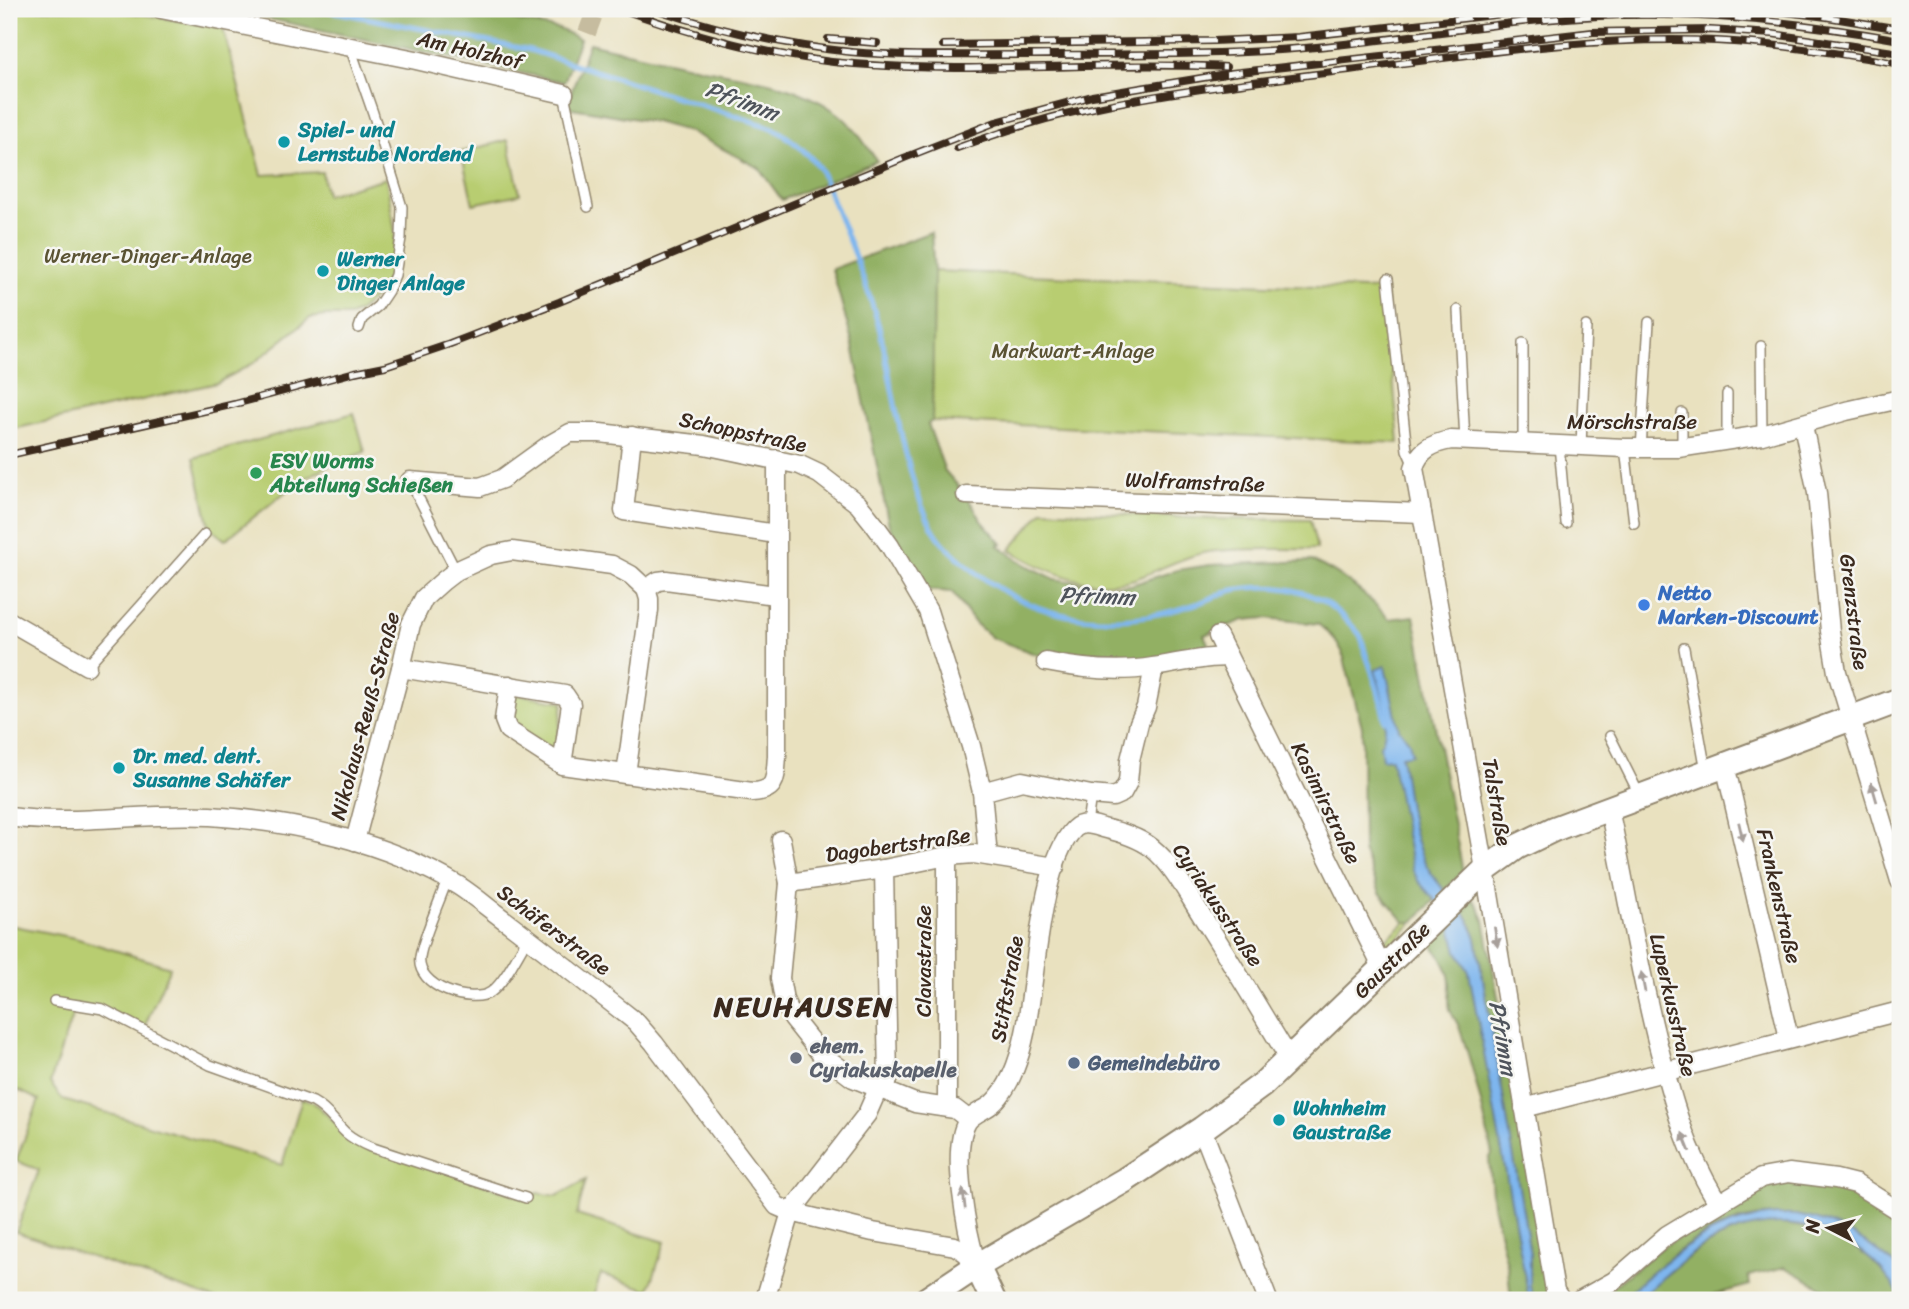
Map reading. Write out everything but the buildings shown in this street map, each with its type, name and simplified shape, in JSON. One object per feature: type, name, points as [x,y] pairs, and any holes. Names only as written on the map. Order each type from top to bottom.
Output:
[{"type":"main road","name":"Gaustraße","points":[[926,1300],[977,1266],[1125,1181],[1262,1085],[1485,870],[1517,847],[1640,797],[1900,700]]},
{"type":"main road","points":[[977,1266],[993,1300]]},
{"type":"street","name":"Am Holzhof","points":[[161,9],[564,94]]},
{"type":"street","name":"Mörschstraße","points":[[1414,468],[1417,458],[1440,442],[1633,449],[1682,448],[1762,435],[1900,399]]},
{"type":"street","name":"Grenzstraße","points":[[1802,425],[1817,493],[1837,672],[1900,881]]},
{"type":"street","name":"Schoppstraße","points":[[410,481],[480,486],[502,480],[549,444],[570,433],[600,433],[704,445],[777,459],[811,469],[859,504],[896,555],[928,611],[968,733],[982,792],[988,856]]},
{"type":"street","points":[[632,436],[624,511],[776,534]]},
{"type":"street","points":[[509,685],[504,720],[508,730],[562,765],[752,792],[762,792],[769,788],[775,780],[777,756],[777,459]]},
{"type":"street","name":"Talstraße","points":[[1414,468],[1555,1291],[1561,1300]]},
{"type":"street","name":"Wolframstraße","points":[[966,495],[1422,513]]},
{"type":"street","name":"Nikolaus-Reuß-Straße","points":[[355,841],[407,638],[416,610],[432,590],[456,571],[491,555],[512,551],[612,565],[631,575],[646,589]]},
{"type":"street","points":[[626,774],[649,610],[646,589],[666,580],[775,595]]},
{"type":"street","points":[[11,628],[87,666]]},
{"type":"street","name":"Kasimirstraße","points":[[1218,636],[1384,969]]},
{"type":"street","points":[[1046,662],[1081,669],[1154,667],[1203,657],[1228,657]]},
{"type":"street","points":[[982,792],[1021,781],[1113,797],[1126,789],[1133,747],[1146,707],[1154,667]]},
{"type":"street","points":[[401,668],[559,693],[569,699],[571,704],[562,765]]},
{"type":"street","name":"Frankenstraße","points":[[1716,769],[1790,1038]]},
{"type":"street","name":"Luperkusstraße","points":[[1609,809],[1647,1005],[1676,1116],[1691,1155],[1714,1196],[1720,1201]]},
{"type":"street","name":"Schäferstraße","points":[[9,817],[94,821],[159,816],[208,816],[281,824],[355,841],[408,860],[459,886],[636,1021],[771,1199],[783,1210],[873,1232],[955,1247],[966,1253],[977,1266]]},
{"type":"street","points":[[1055,867],[1064,844],[1074,829],[1087,824]]},
{"type":"street","name":"Cyriakusstraße","points":[[1087,824],[1142,841],[1162,857],[1203,918],[1290,1060]]},
{"type":"street","points":[[781,840],[789,883],[780,978],[788,1011],[820,1053],[845,1072],[915,1103],[947,1107],[968,1119],[962,1136],[960,1168],[969,1238],[977,1266]]},
{"type":"street","name":"Dagobertstraße","points":[[789,883],[884,869],[947,856],[988,856],[1055,867]]},
{"type":"street","name":"Clavastraße","points":[[947,856],[947,1107]]},
{"type":"street","name":"Stiftstraße","points":[[968,1119],[993,1103],[1017,1063],[1028,1018],[1035,953],[1055,867]]},
{"type":"street","points":[[765,1300],[791,1212],[867,1114],[888,1080],[884,869]]},
{"type":"street","points":[[1524,1108],[1900,1011]]},
{"type":"street","points":[[1202,1129],[1268,1300]]},
{"type":"street","points":[[1580,1300],[1614,1281],[1667,1235],[1761,1178],[1789,1173],[1856,1184],[1900,1212]]},
{"type":"lane","points":[[350,47],[402,207],[401,238],[395,275],[388,291],[377,306],[362,319],[359,328]]},
{"type":"lane","points":[[564,94],[588,207]]},
{"type":"lane","name":"Talstraße","points":[[1388,279],[1407,450],[1414,468]]},
{"type":"lane","points":[[1458,310],[1465,441]]},
{"type":"lane","points":[[1634,523],[1633,449],[1648,322]]},
{"type":"lane","points":[[1581,446],[1586,326]]},
{"type":"lane","points":[[1523,344],[1523,443]]},
{"type":"lane","points":[[1761,346],[1762,435]]},
{"type":"lane","points":[[1727,394],[1727,441]]},
{"type":"lane","points":[[1682,413],[1682,448]]},
{"type":"lane","points":[[1559,445],[1566,523]]},
{"type":"lane","points":[[410,481],[456,571]]},
{"type":"lane","points":[[87,666],[205,534]]},
{"type":"lane","points":[[1684,648],[1716,769]]},
{"type":"lane","points":[[1610,736],[1640,797]]},
{"type":"lane","points":[[1087,824],[1091,795]]},
{"type":"lane","points":[[447,880],[420,957],[423,973],[434,986],[482,996],[488,994],[497,986],[528,938]]},
{"type":"lane","points":[[54,1001],[103,1009],[209,1065],[313,1102],[326,1109],[344,1132],[370,1147],[526,1198]]},
{"type":"green space","name":"Werner-Dinger-Anlage","points":[[9,9],[108,9],[223,28],[262,175],[322,172],[326,195],[386,178],[395,232],[394,255],[382,290],[359,312],[350,316],[310,318],[254,363],[217,383],[9,430]]},
{"type":"green space","points":[[223,9],[471,9],[559,29],[580,39],[564,82]]},
{"type":"green space","points":[[589,43],[752,78],[804,94],[821,102],[848,122],[877,161],[782,200],[759,168],[691,132],[655,122],[566,107]]},
{"type":"green space","points":[[508,140],[520,194],[473,204],[461,152]]},
{"type":"green space","points":[[931,232],[934,271],[932,421],[928,424],[945,471],[1002,544],[998,545],[1024,564],[1055,579],[1107,587],[1131,585],[1177,570],[1210,565],[1312,561],[1354,586],[1389,619],[1414,616],[1463,872],[1413,922],[1405,922],[1380,893],[1363,851],[1362,727],[1342,651],[1332,636],[1318,624],[1267,618],[1244,620],[1204,635],[1212,652],[1134,665],[1049,659],[992,638],[975,623],[952,592],[926,590],[889,526],[852,341],[832,269]]},
{"type":"green space","name":"Markwart-Anlage","points":[[934,271],[1385,290],[1399,443],[932,421]]},
{"type":"green space","name":"ESV Worms Abteilung Schießen","points":[[354,413],[365,452],[332,464],[298,482],[225,540],[210,528],[194,458]]},
{"type":"green space","points":[[1043,510],[1210,519],[1310,520],[1317,549],[1208,552],[1126,581],[1091,582],[1057,573],[1010,550]]},
{"type":"green space","points":[[517,694],[563,702],[556,751],[513,729],[511,699]]},
{"type":"green space","points":[[1472,899],[1484,920],[1553,1300],[1534,1300],[1530,1286],[1530,1255],[1476,939],[1462,909]]},
{"type":"green space","points":[[1450,921],[1457,951],[1469,972],[1530,1300],[1511,1300],[1508,1269],[1493,1205],[1489,1159],[1492,1154],[1482,1106],[1464,1042],[1450,1009],[1450,979],[1430,941]]},
{"type":"green space","points":[[1405,922],[1413,922],[1389,948],[1383,950],[1378,947]]},
{"type":"green space","points":[[9,925],[75,938],[170,967],[143,1030],[116,1014],[76,1004],[50,1083],[63,1100],[282,1165],[302,1098],[313,1102],[355,1140],[525,1198],[538,1193],[557,1196],[586,1180],[577,1215],[665,1242],[649,1290],[601,1274],[592,1300],[218,1300],[16,1232],[39,1170],[16,1161],[39,1100],[18,1090],[9,1109]]},
{"type":"green space","points":[[1788,1182],[1835,1188],[1872,1203],[1900,1219],[1900,1270],[1877,1251],[1828,1224],[1776,1215],[1750,1218],[1722,1226],[1675,1254],[1620,1300],[1597,1300],[1658,1250],[1762,1188]]},
{"type":"green space","points":[[1775,1223],[1820,1232],[1860,1251],[1891,1281],[1900,1300],[1829,1300],[1826,1290],[1785,1267],[1748,1276],[1750,1285],[1694,1300],[1636,1300],[1684,1261],[1716,1240],[1753,1226]]},
{"type":"water","points":[[1385,666],[1399,729],[1409,741],[1412,754],[1401,756],[1417,842],[1434,878],[1462,910],[1476,939],[1526,1228],[1530,1255],[1530,1286],[1534,1300],[1529,1299],[1469,972],[1457,951],[1448,915],[1418,881],[1413,870],[1391,758],[1382,759],[1380,745],[1385,719],[1375,670]]},
{"type":"water","points":[[1796,1215],[1839,1228],[1877,1251],[1900,1270],[1900,1296],[1883,1271],[1862,1252],[1838,1237],[1812,1228],[1785,1224],[1757,1226],[1729,1234],[1689,1256],[1638,1299],[1620,1300],[1659,1266],[1699,1239],[1721,1228],[1744,1220]]},
{"type":"waterway","name":"Pfrimm","points":[[320,9],[530,50],[773,128],[787,137],[820,169],[851,247],[879,327],[911,475],[921,504],[933,528],[947,547],[987,581],[1009,594],[1031,605],[1079,617],[1105,619],[1149,616],[1191,606],[1233,590],[1248,588],[1279,588],[1308,594],[1334,609],[1360,635],[1385,721]]},
{"type":"tunnel","points":[[587,33],[596,9]]},
{"type":"railway","points":[[621,9],[678,28],[765,51],[854,64],[947,68],[1133,65],[1226,67]]},
{"type":"railway","points":[[654,9],[702,24],[776,41],[851,52],[915,55],[1270,51],[1562,18],[1637,15],[1751,19],[1900,40]]},
{"type":"railway","points":[[943,45],[1299,37],[1547,9]]},
{"type":"railway","points":[[1760,9],[1900,29]]},
{"type":"railway","points":[[9,455],[235,404],[385,366],[559,302],[996,122],[1092,96],[1232,73],[1593,32],[1710,30],[1773,34],[1900,53]]},
{"type":"railway","points":[[828,39],[877,43]]},
{"type":"railway","points":[[957,148],[1051,118],[1149,97],[1249,82],[1533,48],[1625,41],[1717,41],[1763,44],[1900,64]]},
{"type":"place","name":"Spiel- und Lernstube Nordend","points":[[284,142]]},
{"type":"place","name":"Werner Dinger Anlage","points":[[323,271]]},
{"type":"place","name":"ESV Worms Abteilung Schießen","points":[[256,473]]},
{"type":"place","name":"Netto Marken-Discount","points":[[1644,605]]},
{"type":"place","name":"Dr. med. dent. Susanne Schäfer","points":[[119,768]]},
{"type":"place","name":"ehem. Cyriakuskapelle","points":[[796,1058]]},
{"type":"place","name":"Gemeindebüro","points":[[1074,1063]]},
{"type":"place","name":"Wohnheim Gaustraße","points":[[1279,1120]]},
{"type":"district","name":"NEUHAUSEN","points":[[804,1006]]}]
